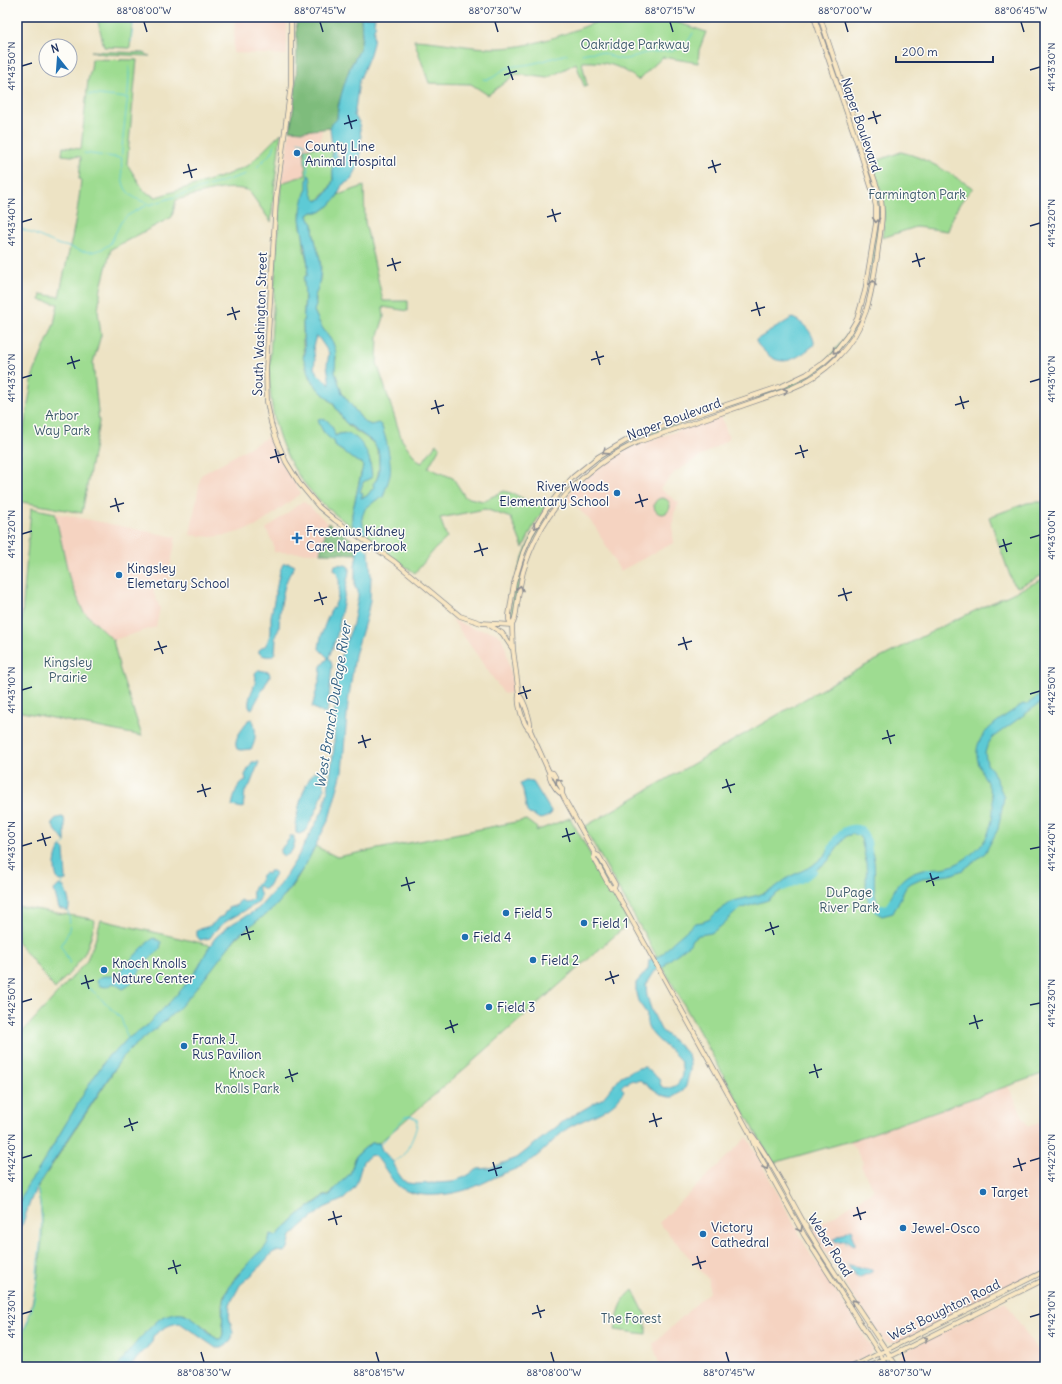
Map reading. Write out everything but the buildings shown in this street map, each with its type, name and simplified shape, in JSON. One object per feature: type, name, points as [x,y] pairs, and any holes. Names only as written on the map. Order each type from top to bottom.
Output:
[{"type":"main road","name":"South Washington Street","points":[[291,17],[291,84],[276,199],[266,370],[267,402],[276,439],[286,462],[299,483],[325,513],[415,577],[455,613],[467,619],[487,624],[512,625]]},
{"type":"main road","name":"Naper Boulevard","points":[[512,625],[509,618],[511,600],[516,573],[523,553],[531,534],[547,508],[573,477],[608,450],[635,437],[782,386],[807,374],[824,362],[836,350],[847,336],[857,318],[865,291],[876,223],[876,207],[858,145],[814,17]]},
{"type":"main road","name":"Naper Boulevard","points":[[512,625],[516,615],[523,574],[536,537],[555,508],[583,476],[616,452],[638,442],[790,389],[810,380],[837,359],[852,340],[860,325],[866,311],[874,279],[882,224],[881,199],[820,17]]},
{"type":"main road","points":[[487,624],[502,633],[513,649]]},
{"type":"main road","name":"Weber Road","points":[[512,625],[513,649],[519,695],[518,700],[526,727],[530,730],[549,772],[553,773],[562,789],[562,794],[595,854],[594,858],[610,886],[614,888],[651,954],[804,1235],[888,1367]]},
{"type":"main road","name":"Weber Road","points":[[749,1132],[761,1147],[799,1216],[826,1260],[897,1367]]},
{"type":"main road","name":"West Boughton Road","points":[[852,1367],[1045,1271]]},
{"type":"main road","name":"West Boughton Road","points":[[869,1367],[1045,1279]]},
{"type":"shaded area","points":[[235,17],[287,17],[287,55],[233,53]]},
{"type":"shaded area","points":[[322,129],[320,147],[304,149],[306,175],[281,183],[290,130],[303,131]]},
{"type":"shaded area","name":"River Woods Elementary School","points":[[721,416],[729,439],[675,472],[660,489],[679,503],[674,513],[673,543],[620,571],[596,528],[568,499],[568,495],[580,482],[607,460],[634,446]]},
{"type":"shaded area","points":[[271,435],[284,467],[301,493],[255,527],[228,535],[211,537],[190,535],[201,475]]},
{"type":"shaded area","points":[[303,501],[328,523],[320,553],[274,552],[273,543],[266,529]]},
{"type":"shaded area","name":"Kingsley Elemetary School","points":[[55,513],[176,537],[169,573],[170,583],[153,591],[160,608],[156,627],[113,640],[83,611],[69,577]]},
{"type":"shaded area","points":[[452,619],[472,628],[494,632],[502,638],[506,649],[514,692],[504,694]]},
{"type":"shaded area","points":[[1008,1086],[1028,1127],[1045,1119],[1045,1270],[1001,1290],[985,1300],[903,1340],[892,1344],[886,1343],[852,1295],[812,1230],[874,1190],[861,1166],[863,1162],[850,1141]]},
{"type":"shaded area","points":[[747,1137],[812,1257],[824,1272],[872,1348],[869,1355],[847,1367],[660,1367],[653,1344],[709,1292],[709,1280],[659,1223]]},
{"type":"shaded area","points":[[1005,1301],[1045,1362],[1045,1367],[901,1367],[899,1364],[899,1356],[911,1348]]},
{"type":"green space","points":[[97,17],[133,17],[130,48],[104,47]]},
{"type":"green space","points":[[296,17],[361,17],[362,34],[360,49],[350,67],[338,106],[337,119],[330,128],[303,131],[290,130],[296,74]]},
{"type":"green space","name":"Oakridge Parkway","points":[[610,17],[661,17],[706,32],[699,50],[698,63],[663,57],[638,80],[625,71],[612,65],[598,62],[582,62],[587,86],[584,86],[576,63],[548,78],[516,74],[488,95],[471,84],[429,83],[414,40],[488,48],[513,47],[527,45],[555,37]]},
{"type":"green space","points":[[91,51],[144,53],[150,56],[104,54]]},
{"type":"green space","name":"Arbor Way Park","points":[[92,59],[137,60],[127,164],[145,192],[156,197],[224,176],[249,165],[281,133],[271,222],[249,191],[232,188],[222,189],[176,200],[172,217],[111,249],[101,288],[98,311],[101,335],[93,363],[99,422],[82,513],[17,501],[17,487],[22,439],[33,375],[54,324],[58,304],[40,300],[41,294],[59,297],[80,194],[81,179],[79,179],[81,157],[62,155],[63,147],[81,149],[88,80]]},
{"type":"green space","points":[[332,145],[333,180],[331,186],[320,199],[300,212],[304,249],[308,264],[307,276],[304,279],[303,344],[304,357],[311,379],[332,402],[347,424],[372,442],[379,458],[378,474],[373,484],[374,487],[367,496],[361,498],[363,494],[360,492],[363,482],[372,477],[370,461],[362,446],[352,436],[344,433],[335,436],[319,423],[324,433],[334,441],[335,446],[363,465],[352,514],[352,523],[355,529],[334,514],[317,498],[302,481],[291,463],[275,422],[269,373],[281,183],[306,175],[304,149]]},
{"type":"green space","name":"Farmington Park","points":[[901,152],[930,162],[973,188],[964,197],[952,219],[948,231],[916,227],[882,238],[884,208],[871,163]]},
{"type":"green space","points":[[364,186],[365,222],[383,301],[408,301],[408,311],[383,307],[384,317],[378,336],[377,363],[402,440],[418,461],[422,463],[436,444],[440,447],[428,468],[453,478],[465,497],[483,501],[504,491],[532,503],[546,506],[535,523],[523,548],[511,518],[485,509],[440,518],[447,538],[435,549],[415,573],[368,539],[363,526],[362,515],[367,507],[384,495],[386,442],[382,427],[364,422],[342,393],[335,372],[334,366],[336,358],[333,343],[321,326],[314,311],[316,300],[315,295],[320,282],[321,265],[314,236],[313,224],[308,215],[312,212],[320,212],[330,205],[338,195]]},
{"type":"green space","points":[[876,190],[880,204],[880,223],[869,294],[863,311],[867,298],[878,206]]},
{"type":"green space","points":[[855,325],[847,341],[829,362],[818,371],[793,386],[767,396],[753,399],[795,382],[812,373],[823,365]]},
{"type":"green space","points":[[739,403],[635,441],[598,463],[596,462],[596,460],[642,435]]},
{"type":"green space","points":[[662,498],[669,503],[670,506],[665,513],[662,514],[655,509],[654,506],[659,499]]},
{"type":"green space","points":[[555,500],[526,556],[521,571],[514,617],[511,617],[514,586],[518,570],[530,541],[546,513]]},
{"type":"green space","points":[[1045,502],[1045,574],[1018,587],[1013,584],[989,517],[1027,503]]},
{"type":"green space","name":"Kingsley Prairie","points":[[31,508],[55,513],[69,577],[83,611],[113,640],[120,670],[142,736],[17,711],[17,676]]},
{"type":"green space","points":[[328,523],[355,542],[357,554],[320,553]]},
{"type":"green space","name":"DuPage River Park","points":[[1045,578],[1045,747],[1040,749],[1045,764],[1045,1073],[850,1141],[773,1163],[584,827],[841,678],[951,622]]},
{"type":"green space","name":"Knock Knolls Park","points":[[570,818],[629,923],[379,1143],[372,1143],[356,1156],[350,1174],[330,1195],[324,1196],[298,1215],[276,1236],[270,1235],[268,1245],[236,1276],[225,1294],[222,1305],[223,1334],[221,1339],[217,1339],[207,1329],[184,1313],[155,1325],[130,1351],[118,1367],[17,1367],[17,1344],[28,1321],[38,1276],[42,1238],[42,1216],[37,1188],[115,1069],[103,1063],[32,1179],[17,1212],[17,1038],[86,962],[95,941],[101,920],[227,949],[237,937],[273,908],[285,895],[302,870],[315,846],[337,857],[526,820],[537,828],[536,831]]},
{"type":"green space","points":[[17,906],[92,919],[95,921],[85,952],[75,967],[55,989],[17,941]]},
{"type":"green space","name":"The Forest","points":[[633,1290],[646,1316],[646,1334],[615,1330],[622,1303],[628,1294]]},
{"type":"water","points":[[361,17],[375,17],[374,23],[376,25],[370,54],[359,81],[354,115],[359,122],[361,137],[360,163],[351,180],[342,185],[337,197],[330,205],[320,212],[312,212],[308,215],[313,224],[320,264],[319,282],[315,295],[316,305],[314,311],[321,326],[333,343],[336,352],[335,372],[342,393],[364,422],[371,425],[378,423],[381,425],[388,450],[390,475],[383,497],[376,500],[365,509],[362,517],[368,541],[371,576],[370,600],[355,655],[348,703],[342,772],[329,819],[306,864],[282,899],[274,908],[237,936],[201,983],[180,1007],[121,1059],[36,1188],[17,1237],[18,1211],[25,1189],[36,1174],[90,1083],[109,1055],[117,1050],[127,1039],[147,1025],[182,989],[198,968],[215,938],[230,925],[258,909],[280,884],[297,858],[323,810],[328,790],[334,748],[335,680],[343,650],[353,624],[358,597],[358,590],[355,588],[355,566],[357,554],[352,514],[363,466],[361,463],[336,447],[334,441],[328,437],[320,426],[318,419],[325,419],[329,422],[335,436],[347,434],[353,436],[366,450],[370,462],[372,477],[363,482],[360,492],[363,493],[361,498],[367,496],[374,487],[373,484],[379,473],[379,455],[373,442],[345,422],[333,403],[318,389],[311,378],[303,357],[305,354],[303,324],[305,300],[304,279],[305,276],[307,276],[308,264],[300,219],[302,205],[307,189],[308,175],[310,176],[311,189],[314,198],[317,201],[325,195],[333,180],[330,128],[337,119],[340,100],[350,68],[360,48],[362,37]],"holes":[[[338,141],[341,141],[347,152],[347,160],[343,163],[336,154]],[[316,336],[329,353],[327,365],[330,385],[314,368],[315,360],[313,346]]]},
{"type":"water","points":[[792,318],[807,328],[814,341],[814,345],[802,354],[790,360],[784,361],[771,357],[758,345],[756,340]]},
{"type":"water","points":[[289,563],[295,566],[284,587],[279,628],[275,637],[275,653],[272,656],[265,656],[259,653],[259,650],[266,645],[271,633],[271,616],[280,571],[283,564]]},
{"type":"water","points":[[342,564],[347,566],[349,567],[349,571],[337,635],[329,657],[332,665],[327,712],[324,714],[312,707],[320,678],[321,666],[328,658],[319,649],[320,640],[329,614],[337,601],[339,591],[338,576],[334,569],[335,565]]},
{"type":"water","points":[[259,670],[269,672],[270,676],[252,709],[249,707],[249,702],[256,677],[255,673]]},
{"type":"water","points":[[1045,690],[1045,701],[992,738],[987,746],[985,753],[987,764],[992,770],[1004,797],[998,829],[985,853],[963,870],[950,875],[922,878],[911,883],[906,887],[893,913],[882,916],[870,905],[866,892],[866,863],[861,839],[859,836],[853,834],[846,836],[828,861],[809,875],[789,885],[768,900],[742,908],[711,933],[699,935],[692,939],[690,944],[668,961],[664,967],[655,971],[646,985],[647,996],[651,1009],[661,1030],[688,1055],[690,1070],[686,1086],[683,1091],[673,1097],[669,1097],[662,1095],[640,1080],[630,1080],[621,1087],[624,1090],[614,1104],[600,1113],[568,1128],[537,1156],[517,1168],[466,1190],[436,1195],[415,1194],[406,1191],[396,1184],[378,1159],[371,1155],[363,1161],[356,1185],[344,1199],[324,1208],[304,1224],[291,1236],[288,1248],[285,1252],[276,1251],[272,1253],[255,1272],[240,1285],[230,1304],[229,1317],[233,1332],[232,1338],[227,1345],[222,1348],[216,1348],[180,1323],[172,1324],[165,1327],[153,1336],[152,1342],[129,1367],[118,1367],[126,1355],[146,1332],[159,1319],[169,1314],[183,1313],[190,1316],[217,1339],[221,1339],[223,1334],[223,1308],[227,1291],[237,1276],[266,1246],[270,1235],[272,1234],[276,1236],[298,1215],[325,1196],[330,1195],[350,1174],[356,1156],[372,1143],[379,1143],[382,1150],[393,1162],[398,1173],[407,1183],[452,1182],[465,1177],[478,1169],[490,1168],[517,1158],[564,1121],[603,1098],[621,1076],[639,1068],[645,1067],[659,1079],[661,1086],[666,1089],[675,1086],[680,1080],[682,1072],[680,1061],[652,1033],[647,1021],[647,1014],[638,1001],[636,993],[636,983],[648,969],[649,960],[662,955],[672,943],[695,923],[710,919],[733,901],[759,895],[773,889],[789,877],[812,866],[825,855],[842,830],[861,829],[867,840],[874,861],[875,891],[877,903],[880,908],[888,909],[895,889],[904,878],[910,874],[924,869],[951,866],[966,858],[975,851],[986,838],[990,828],[993,812],[992,796],[977,758],[979,742],[984,734],[997,722],[1023,704],[1025,705],[1041,695]]},
{"type":"water","points":[[252,719],[255,730],[253,746],[251,749],[237,749],[237,737],[248,720]]},
{"type":"water","points":[[252,762],[259,762],[250,785],[245,791],[243,808],[232,806],[236,791],[240,784],[246,780],[245,775]]},
{"type":"water","points":[[314,772],[324,772],[324,789],[318,807],[305,832],[299,834],[296,833],[298,809],[306,784]]},
{"type":"water","points":[[526,781],[533,782],[551,811],[550,815],[540,819],[527,812],[523,790],[520,784]]},
{"type":"water","points":[[62,817],[64,818],[65,824],[65,842],[52,824],[55,819]]},
{"type":"water","points":[[290,836],[294,836],[294,846],[292,851],[284,856],[280,853]]},
{"type":"water","points":[[61,847],[64,849],[66,880],[59,881],[56,874],[55,864],[57,854]]},
{"type":"water","points":[[269,871],[274,871],[276,873],[266,889],[259,886],[257,887],[260,899],[257,903],[225,922],[210,938],[200,940],[197,936],[197,930],[211,925],[228,911],[228,908],[237,905],[240,900],[245,902],[250,901],[253,898],[254,889],[260,882],[262,875],[265,873],[268,874]]},
{"type":"water","points":[[59,885],[64,887],[69,902],[68,911],[59,908],[54,890]]},
{"type":"water","points":[[154,938],[161,942],[160,949],[146,962],[131,984],[123,989],[114,983],[106,987],[100,986],[97,981],[100,977],[116,975],[147,943]]},
{"type":"water","points":[[851,1229],[853,1230],[852,1236],[855,1245],[847,1240],[836,1242],[834,1240],[835,1238]]},
{"type":"water","points":[[850,1265],[872,1270],[872,1272],[858,1278],[848,1266]]},
{"type":"pier","points":[[355,529],[369,538],[369,551],[355,541]]},
{"type":"waterway","points":[[131,42],[134,17]]},
{"type":"waterway","points":[[582,54],[600,52],[624,59],[645,53],[678,49],[688,41],[693,33]]},
{"type":"waterway","points":[[483,79],[486,80],[492,78],[502,70],[514,66],[527,65],[567,54]]},
{"type":"waterway","points":[[129,66],[122,155],[123,179],[125,188],[132,196],[150,204]]},
{"type":"waterway","points":[[89,94],[127,98]]},
{"type":"waterway","points":[[298,141],[305,143],[305,146]]},
{"type":"waterway","points":[[257,167],[273,151],[275,143]]},
{"type":"waterway","name":"West Branch DuPage River","points":[[343,168],[347,156],[347,144]]},
{"type":"waterway","points":[[306,149],[308,175]]},
{"type":"waterway","points":[[84,153],[121,158]]},
{"type":"waterway","points":[[17,227],[60,245],[81,251],[92,252],[102,249],[110,244],[121,222],[127,216],[143,207],[246,174]]},
{"type":"waterway","points":[[831,849],[842,832],[849,828],[854,828],[861,829],[868,841],[869,851]]},
{"type":"waterway","points":[[61,847],[65,842]]},
{"type":"waterway","points":[[783,888],[805,878],[814,871]]},
{"type":"waterway","points":[[62,885],[63,881]]},
{"type":"waterway","points":[[876,905],[877,909],[888,907],[892,901]]},
{"type":"waterway","points":[[68,911],[70,925],[61,946],[70,963]]},
{"type":"waterway","points":[[78,978],[80,982],[94,992],[121,1018],[128,1039]]},
{"type":"waterway","points":[[380,1145],[405,1117],[410,1116],[417,1119],[415,1132],[408,1148],[400,1158],[393,1162]]},
{"type":"waterway","points":[[17,1344],[30,1316],[36,1286],[41,1226],[40,1201],[36,1187]]},
{"type":"waterway","points":[[846,1244],[847,1240]]},
{"type":"place","name":"County Line Animal Hospital","points":[[297,153]]},
{"type":"place","name":"River Woods Elementary School","points":[[617,493]]},
{"type":"place","name":"Fresenius Kidney Care Naperbrook","points":[[297,538]]},
{"type":"place","name":"Kingsley Elemetary School","points":[[119,575]]},
{"type":"place","name":"Field 5","points":[[506,913]]},
{"type":"place","name":"Field 1","points":[[584,923]]},
{"type":"place","name":"Field 4","points":[[465,937]]},
{"type":"place","name":"Field 2","points":[[533,960]]},
{"type":"place","name":"Knoch Knolls Nature Center","points":[[104,970]]},
{"type":"place","name":"Field 3","points":[[489,1007]]},
{"type":"place","name":"Frank J. Rus Pavilion","points":[[184,1046]]},
{"type":"place","name":"Target","points":[[983,1192]]},
{"type":"place","name":"Jewel-Osco","points":[[903,1228]]},
{"type":"place","name":"Victory Cathedral","points":[[703,1234]]}]
